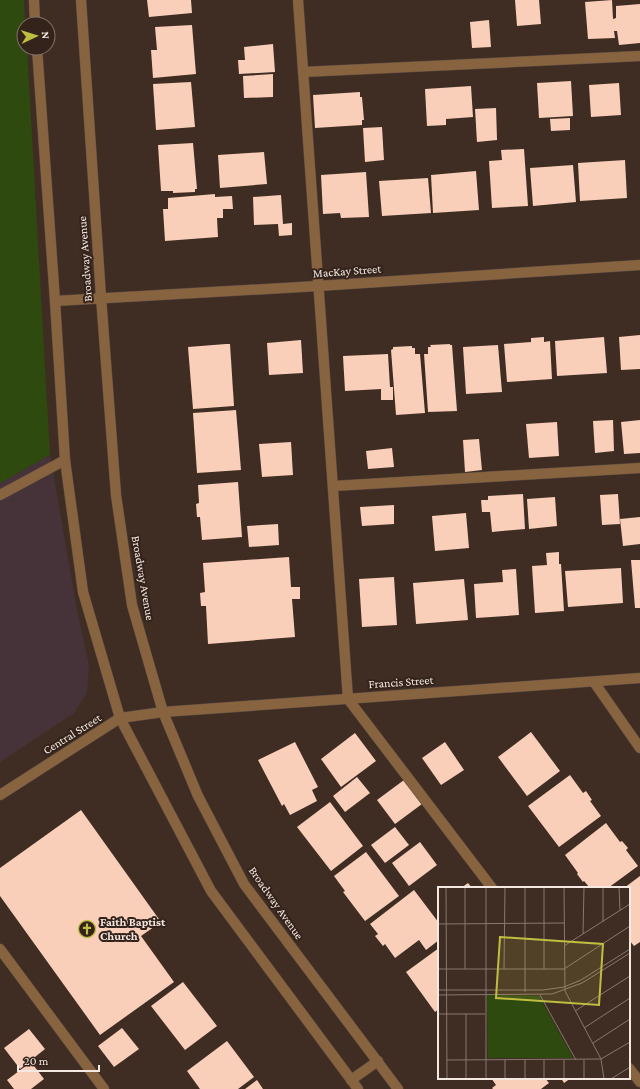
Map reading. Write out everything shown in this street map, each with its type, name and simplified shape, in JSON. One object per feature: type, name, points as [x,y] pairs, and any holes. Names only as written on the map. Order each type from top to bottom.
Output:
[{"type":"street","points":[[34,0],[35,16]]},
{"type":"street","name":"Broadway Avenue","points":[[82,0],[101,298],[116,495],[132,604],[163,712],[198,796],[244,884],[398,1089]]},
{"type":"street","points":[[298,0],[348,699],[491,887]]},
{"type":"street","points":[[38,56],[65,460],[82,592],[120,718],[211,890],[358,1089]]},
{"type":"street","points":[[303,72],[640,56]]},
{"type":"street","name":"MacKay Street","points":[[55,301],[640,265]]},
{"type":"street","points":[[0,495],[65,460]]},
{"type":"street","points":[[333,486],[640,468]]},
{"type":"street","name":"Francis Street","points":[[163,712],[640,678]]},
{"type":"street","points":[[594,682],[640,748]]},
{"type":"street","name":"Central Street","points":[[0,795],[120,718],[163,712]]},
{"type":"street","points":[[0,949],[104,1089]]},
{"type":"street","points":[[351,1080],[378,1061]]},
{"type":"street","points":[[630,1069],[640,1082]]},
{"type":"shaded area","points":[[50,455],[77,610],[89,666],[87,692],[74,713],[0,762],[0,483]]},
{"type":"green space","points":[[0,0],[24,0],[25,16],[16,16],[16,56],[27,56],[50,455],[0,483]]},
{"type":"building","points":[[147,0],[191,0],[192,13],[149,17]]},
{"type":"building","points":[[515,0],[539,0],[541,24],[517,26]]},
{"type":"building","points":[[612,0],[613,19],[616,18],[616,6],[640,4],[640,43],[619,45],[617,31],[614,31],[615,38],[588,39],[585,2]]},
{"type":"building","points":[[489,20],[491,47],[472,48],[470,22]]},
{"type":"building","points":[[192,25],[196,74],[153,78],[151,50],[157,50],[155,27]]},
{"type":"building","points":[[273,44],[275,72],[239,74],[238,60],[245,60],[244,47]]},
{"type":"building","points":[[273,74],[273,97],[244,98],[243,76]]},
{"type":"building","points":[[571,81],[573,116],[539,118],[537,83]]},
{"type":"building","points":[[191,82],[195,127],[156,130],[153,84]]},
{"type":"building","points":[[619,83],[621,115],[591,117],[589,85]]},
{"type":"building","points":[[471,86],[473,117],[446,119],[446,125],[427,126],[425,89]]},
{"type":"building","points":[[360,92],[360,97],[362,97],[364,120],[362,120],[362,125],[315,128],[313,95]]},
{"type":"building","points":[[496,108],[497,140],[477,142],[475,109]]},
{"type":"building","points":[[570,118],[570,130],[551,131],[550,119]]},
{"type":"building","points":[[382,127],[384,160],[365,162],[363,128]]},
{"type":"building","points":[[193,143],[197,189],[195,189],[195,192],[173,193],[173,191],[161,191],[158,145]]},
{"type":"building","points":[[524,149],[528,206],[492,208],[489,161],[502,160],[501,150]]},
{"type":"building","points":[[264,152],[267,184],[220,188],[218,155]]},
{"type":"building","points":[[625,160],[627,198],[580,201],[578,163]]},
{"type":"building","points":[[573,165],[576,202],[533,206],[530,168]]},
{"type":"building","points":[[476,171],[479,210],[433,213],[431,175]]},
{"type":"building","points":[[366,172],[369,217],[341,218],[340,213],[323,214],[321,175]]},
{"type":"building","points":[[428,178],[431,213],[382,216],[379,181]]},
{"type":"building","points":[[215,194],[215,197],[232,196],[233,209],[223,209],[223,218],[217,218],[218,237],[165,241],[163,209],[168,209],[168,198]]},
{"type":"building","points":[[281,195],[283,224],[292,223],[292,235],[279,236],[278,224],[254,225],[253,197]]},
{"type":"building","points":[[640,335],[640,369],[621,370],[619,337]]},
{"type":"building","points":[[544,337],[544,342],[550,341],[552,379],[507,382],[504,344],[531,342],[531,338]]},
{"type":"building","points":[[604,337],[607,373],[557,376],[555,341]]},
{"type":"building","points":[[301,340],[303,373],[269,375],[267,343]]},
{"type":"building","points":[[230,344],[234,406],[193,409],[188,347]]},
{"type":"building","points":[[430,345],[452,345],[457,411],[428,412],[424,354],[428,354],[428,347],[431,347]]},
{"type":"building","points":[[498,345],[502,392],[466,394],[463,347]]},
{"type":"building","points":[[412,346],[412,348],[415,348],[415,354],[420,354],[425,413],[396,415],[391,350],[393,347]]},
{"type":"building","points":[[388,354],[390,387],[393,387],[393,400],[381,400],[381,389],[345,391],[343,356]]},
{"type":"building","points":[[236,410],[241,470],[197,473],[193,413]]},
{"type":"building","points":[[613,420],[614,451],[595,453],[593,421]]},
{"type":"building","points":[[640,420],[640,453],[624,454],[621,422]]},
{"type":"building","points":[[557,422],[559,456],[529,458],[526,424]]},
{"type":"building","points":[[479,439],[482,470],[465,472],[463,440]]},
{"type":"building","points":[[291,442],[293,475],[262,477],[259,444]]},
{"type":"building","points":[[392,448],[394,467],[368,469],[366,451]]},
{"type":"building","points":[[238,482],[242,537],[202,540],[200,517],[197,517],[196,504],[199,503],[198,485]]},
{"type":"building","points":[[523,494],[525,529],[492,532],[490,512],[482,512],[481,500],[488,500],[488,496]]},
{"type":"building","points":[[618,494],[620,524],[602,525],[600,495]]},
{"type":"building","points":[[555,497],[557,526],[529,529],[527,499]]},
{"type":"building","points":[[394,505],[394,524],[362,526],[360,507]]},
{"type":"building","points":[[466,513],[469,548],[435,551],[432,516]]},
{"type":"building","points":[[640,517],[640,544],[623,546],[620,519]]},
{"type":"building","points":[[278,524],[279,545],[249,547],[247,526]]},
{"type":"building","points":[[559,552],[564,611],[535,613],[532,566],[547,565],[546,553]]},
{"type":"building","points":[[289,557],[291,587],[300,587],[300,599],[292,599],[295,637],[208,644],[206,606],[201,606],[200,593],[205,592],[203,563]]},
{"type":"building","points":[[631,560],[640,560],[640,608],[635,608]]},
{"type":"building","points":[[621,568],[623,603],[568,607],[565,571]]},
{"type":"building","points":[[516,569],[519,615],[476,618],[474,584],[503,582],[502,570]]},
{"type":"building","points":[[394,577],[397,625],[362,627],[359,579]]},
{"type":"building","points":[[464,579],[468,620],[416,624],[413,583]]},
{"type":"building","points":[[531,732],[560,771],[527,796],[498,757]]},
{"type":"building","points":[[355,733],[376,761],[341,787],[321,759]]},
{"type":"building","points":[[295,742],[318,787],[312,790],[317,801],[290,815],[284,804],[282,806],[258,760]]},
{"type":"building","points":[[445,742],[464,770],[441,785],[422,758]]},
{"type":"building","points":[[570,775],[583,793],[586,791],[592,800],[590,801],[601,816],[559,847],[528,806]]},
{"type":"building","points":[[357,777],[370,793],[345,812],[333,796]]},
{"type":"building","points":[[404,780],[422,804],[395,824],[377,800]]},
{"type":"building","points":[[330,802],[363,846],[331,871],[297,827]]},
{"type":"building","name":"Faith Baptist Church","points":[[81,810],[161,922],[141,936],[174,982],[100,1035],[0,896],[0,868]]},
{"type":"building","points":[[606,823],[620,842],[622,841],[628,848],[626,850],[638,866],[609,887],[589,887],[584,881],[583,882],[565,855]]},
{"type":"building","points":[[395,827],[409,845],[385,863],[371,845]]},
{"type":"building","points":[[420,842],[437,865],[409,886],[392,863]]},
{"type":"building","points":[[366,852],[399,896],[365,921],[343,892],[345,891],[334,876]]},
{"type":"building","points":[[640,876],[640,942],[634,946],[630,941],[630,887],[625,887]]},
{"type":"building","points":[[468,883],[471,887],[462,887]]},
{"type":"building","points":[[414,890],[438,922],[438,941],[426,950],[419,940],[395,958],[385,944],[383,946],[375,936],[378,934],[370,924]]},
{"type":"building","points":[[438,949],[438,1010],[435,1012],[406,972]]},
{"type":"building","points":[[183,982],[217,1026],[185,1050],[151,1006]]},
{"type":"building","points":[[122,1028],[139,1049],[114,1067],[98,1046]]},
{"type":"building","points":[[29,1029],[45,1049],[20,1069],[4,1048]]},
{"type":"building","points":[[227,1041],[254,1077],[238,1089],[200,1089],[187,1071]]},
{"type":"building","points":[[31,1062],[44,1079],[31,1089],[14,1089],[7,1080]]},
{"type":"building","points":[[492,1079],[546,1079],[549,1083],[541,1089],[492,1088],[496,1085]]},
{"type":"building","points":[[562,1079],[570,1079],[564,1083]]},
{"type":"building","points":[[257,1080],[263,1089],[245,1089]]},
{"type":"place","name":"Faith Baptist Church","points":[[87,929]]}]
